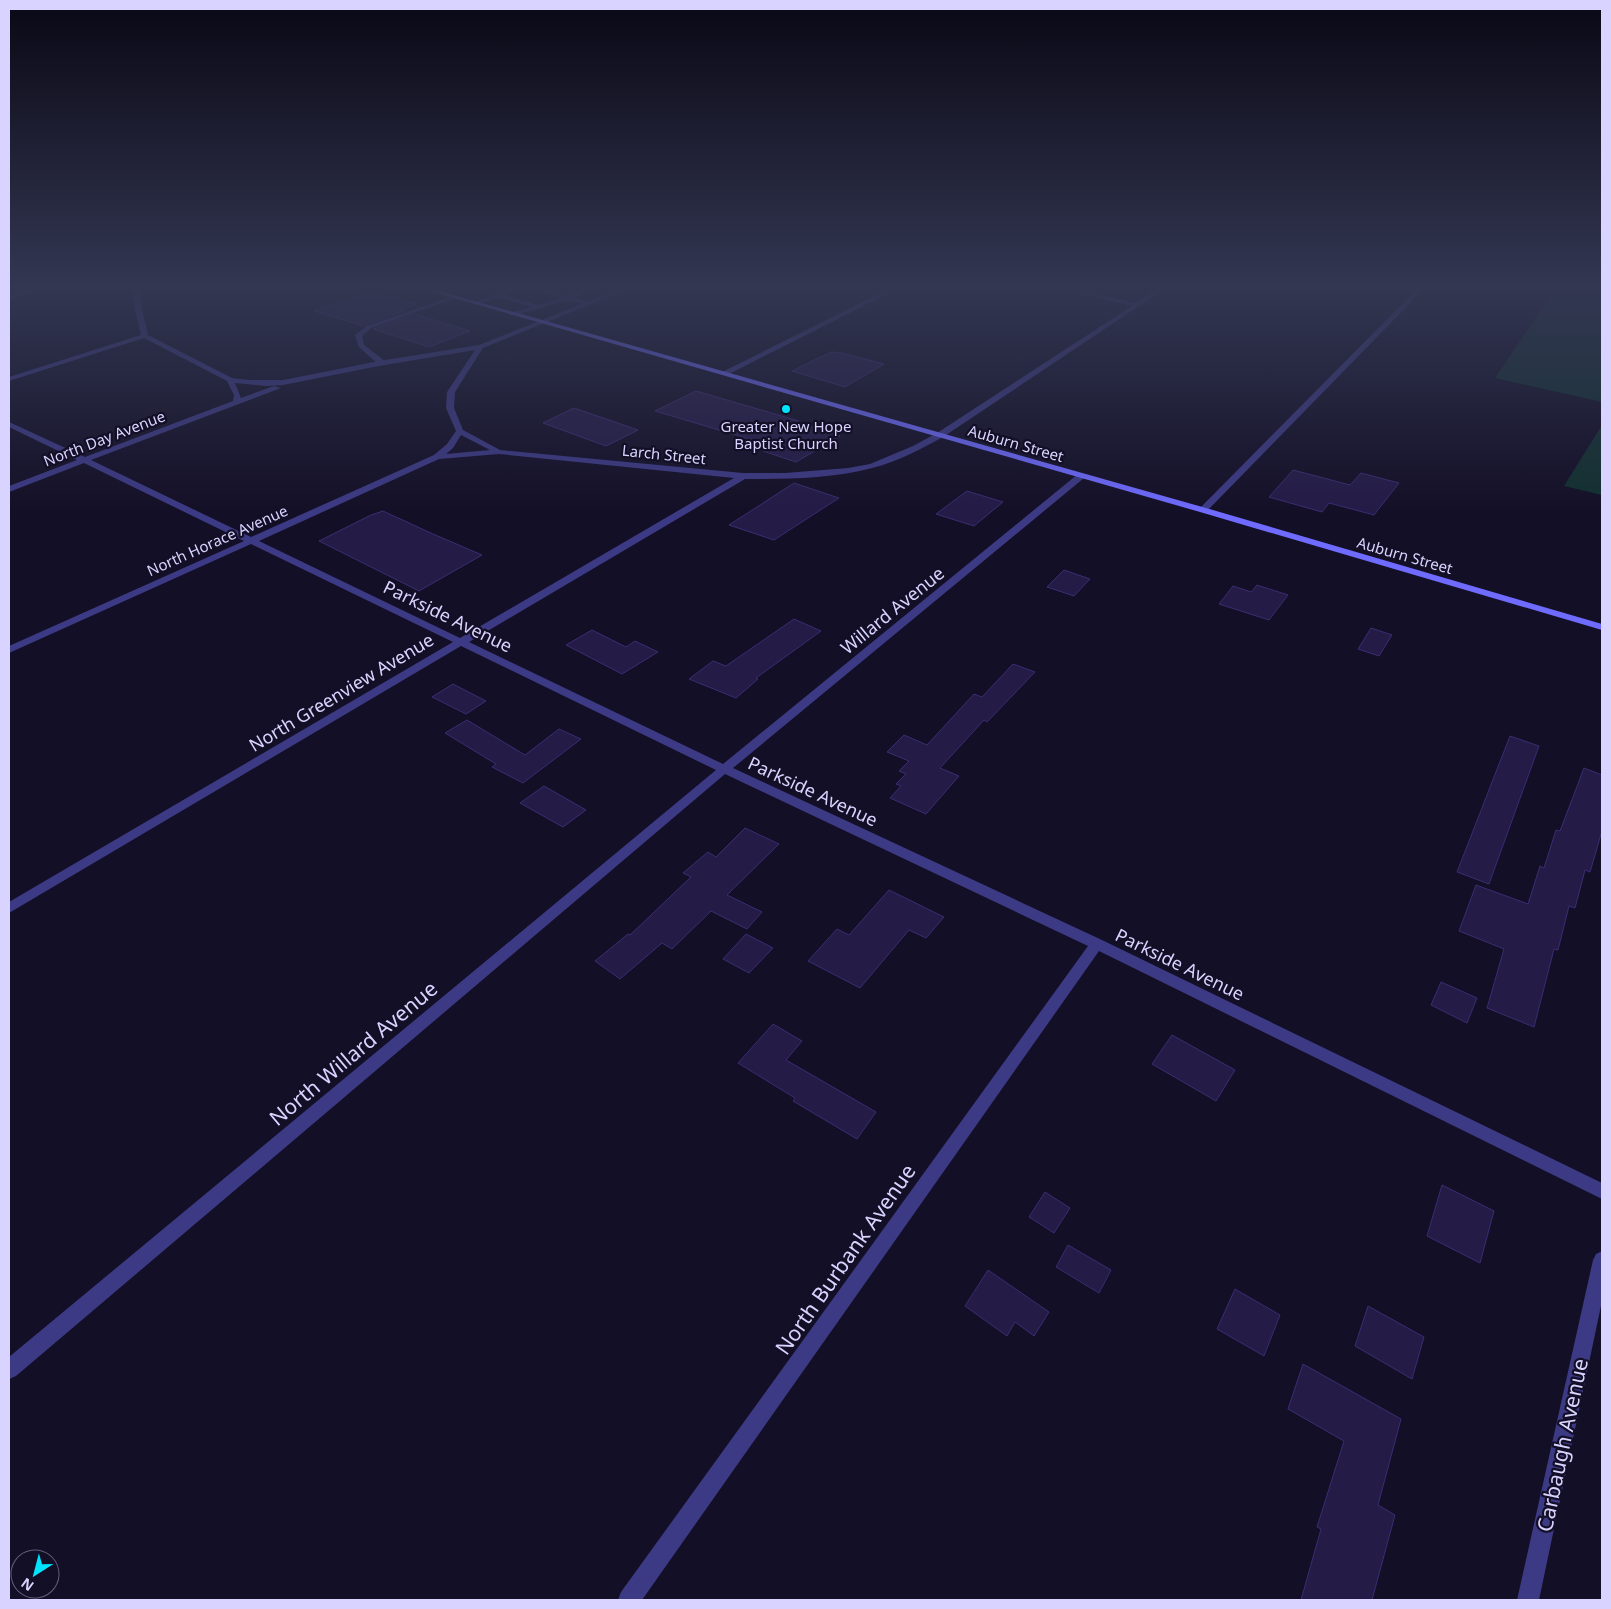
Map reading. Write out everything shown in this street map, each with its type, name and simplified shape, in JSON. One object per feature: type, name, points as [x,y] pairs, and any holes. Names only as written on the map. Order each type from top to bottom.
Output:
[{"type":"main road","name":"Auburn Street","points":[[688,363],[1203,510],[1602,627]]},
{"type":"street","points":[[9,379],[59,363]]},
{"type":"street","name":"North Day Avenue","points":[[197,363],[230,380],[256,384],[294,382]]},
{"type":"street","name":"North Day Avenue","points":[[9,489],[294,382],[382,363]]},
{"type":"street","points":[[437,458],[450,446],[460,431],[450,408],[451,392],[469,363]]},
{"type":"street","points":[[724,373],[744,363]]},
{"type":"street","points":[[940,435],[1050,363]]},
{"type":"street","points":[[1203,510],[1348,363]]},
{"type":"street","points":[[230,380],[238,395],[237,402]]},
{"type":"street","name":"Parkside Avenue","points":[[9,424],[724,769],[1097,944],[1602,1191]]},
{"type":"street","name":"Larch Street","points":[[460,431],[499,452]]},
{"type":"street","name":"Larch Street","points":[[437,458],[499,452],[743,476],[811,474],[848,471],[872,466],[900,455],[940,435]]},
{"type":"street","name":"North Horace Avenue","points":[[9,650],[437,458]]},
{"type":"street","name":"North Greenview Avenue","points":[[9,908],[743,476]]},
{"type":"street","name":"Willard Avenue","points":[[724,769],[1081,476]]},
{"type":"street","name":"North Willard Avenue","points":[[9,1369],[724,769]]},
{"type":"street","name":"North Burbank Avenue","points":[[629,1600],[1097,944]]},
{"type":"street","name":"Carbaugh Avenue","points":[[1528,1600],[1602,1260]]},
{"type":"green space","points":[[1505,363],[1602,363],[1602,402],[1495,378]]},
{"type":"green space","points":[[1602,425],[1602,495],[1564,486]]},
{"type":"building","points":[[808,363],[884,364],[845,387],[792,371]]},
{"type":"building","points":[[696,391],[799,421],[840,436],[796,462],[763,451],[773,446],[655,411]]},
{"type":"building","points":[[574,408],[638,430],[606,446],[543,423]]},
{"type":"building","points":[[1293,470],[1350,485],[1361,473],[1399,483],[1374,515],[1329,503],[1322,512],[1269,497]]},
{"type":"building","points":[[794,483],[839,498],[774,540],[729,525]]},
{"type":"building","points":[[967,491],[1003,502],[974,526],[936,514]]},
{"type":"building","points":[[383,511],[482,555],[419,591],[319,541]]},
{"type":"building","points":[[1064,570],[1090,579],[1074,596],[1047,587]]},
{"type":"building","points":[[1257,585],[1288,595],[1269,620],[1219,604],[1233,586],[1251,592]]},
{"type":"building","points":[[794,619],[821,631],[756,678],[758,679],[736,698],[689,679],[713,661],[726,666]]},
{"type":"building","points":[[1371,628],[1392,635],[1379,656],[1358,649]]},
{"type":"building","points":[[592,630],[626,647],[635,641],[658,652],[622,674],[566,645]]},
{"type":"building","points":[[1013,664],[1035,672],[987,722],[984,720],[940,768],[959,776],[926,814],[890,798],[901,786],[896,784],[906,774],[899,771],[909,761],[887,752],[904,735],[927,745],[974,694],[982,697]]},
{"type":"building","points":[[453,684],[486,701],[466,714],[432,697]]},
{"type":"building","points":[[467,720],[525,755],[559,729],[581,739],[523,783],[492,767],[496,764],[445,733]]},
{"type":"building","points":[[1510,736],[1539,746],[1489,884],[1457,872]]},
{"type":"building","points":[[1584,768],[1602,775],[1602,831],[1590,872],[1585,870],[1575,908],[1569,906],[1558,950],[1554,949],[1534,1027],[1487,1008],[1504,949],[1459,931],[1476,885],[1528,904],[1540,866],[1544,868],[1556,830],[1560,831]]},
{"type":"building","points":[[544,786],[586,810],[563,827],[520,803]]},
{"type":"building","points":[[745,828],[779,844],[727,895],[762,912],[747,929],[711,911],[672,949],[662,943],[620,979],[595,961],[628,934],[630,935],[691,877],[683,873],[708,852],[716,857]]},
{"type":"building","points":[[889,890],[944,917],[926,938],[909,930],[860,988],[808,961],[837,929],[849,935]]},
{"type":"building","points":[[746,934],[773,948],[749,973],[723,959]]},
{"type":"building","points":[[1441,982],[1477,998],[1467,1023],[1431,1005]]},
{"type":"building","points":[[773,1024],[802,1041],[786,1060],[876,1112],[857,1139],[793,1101],[795,1098],[738,1063]]},
{"type":"building","points":[[1172,1035],[1235,1070],[1216,1101],[1152,1064]]},
{"type":"building","points":[[1442,1185],[1494,1211],[1480,1263],[1427,1236]]},
{"type":"building","points":[[1045,1192],[1070,1208],[1054,1233],[1029,1217]]},
{"type":"building","points":[[1068,1245],[1111,1270],[1099,1293],[1056,1267]]},
{"type":"building","points":[[988,1270],[1049,1312],[1034,1336],[1015,1322],[1007,1336],[965,1306]]},
{"type":"building","points":[[1235,1289],[1280,1315],[1264,1356],[1217,1329]]},
{"type":"building","points":[[1368,1306],[1424,1337],[1412,1379],[1355,1346]]},
{"type":"building","points":[[1303,1364],[1401,1419],[1378,1505],[1395,1515],[1372,1600],[1301,1600],[1321,1529],[1317,1527],[1344,1441],[1288,1409]]},
{"type":"place","name":"Greater New Hope Baptist Church","points":[[786,409]]}]
